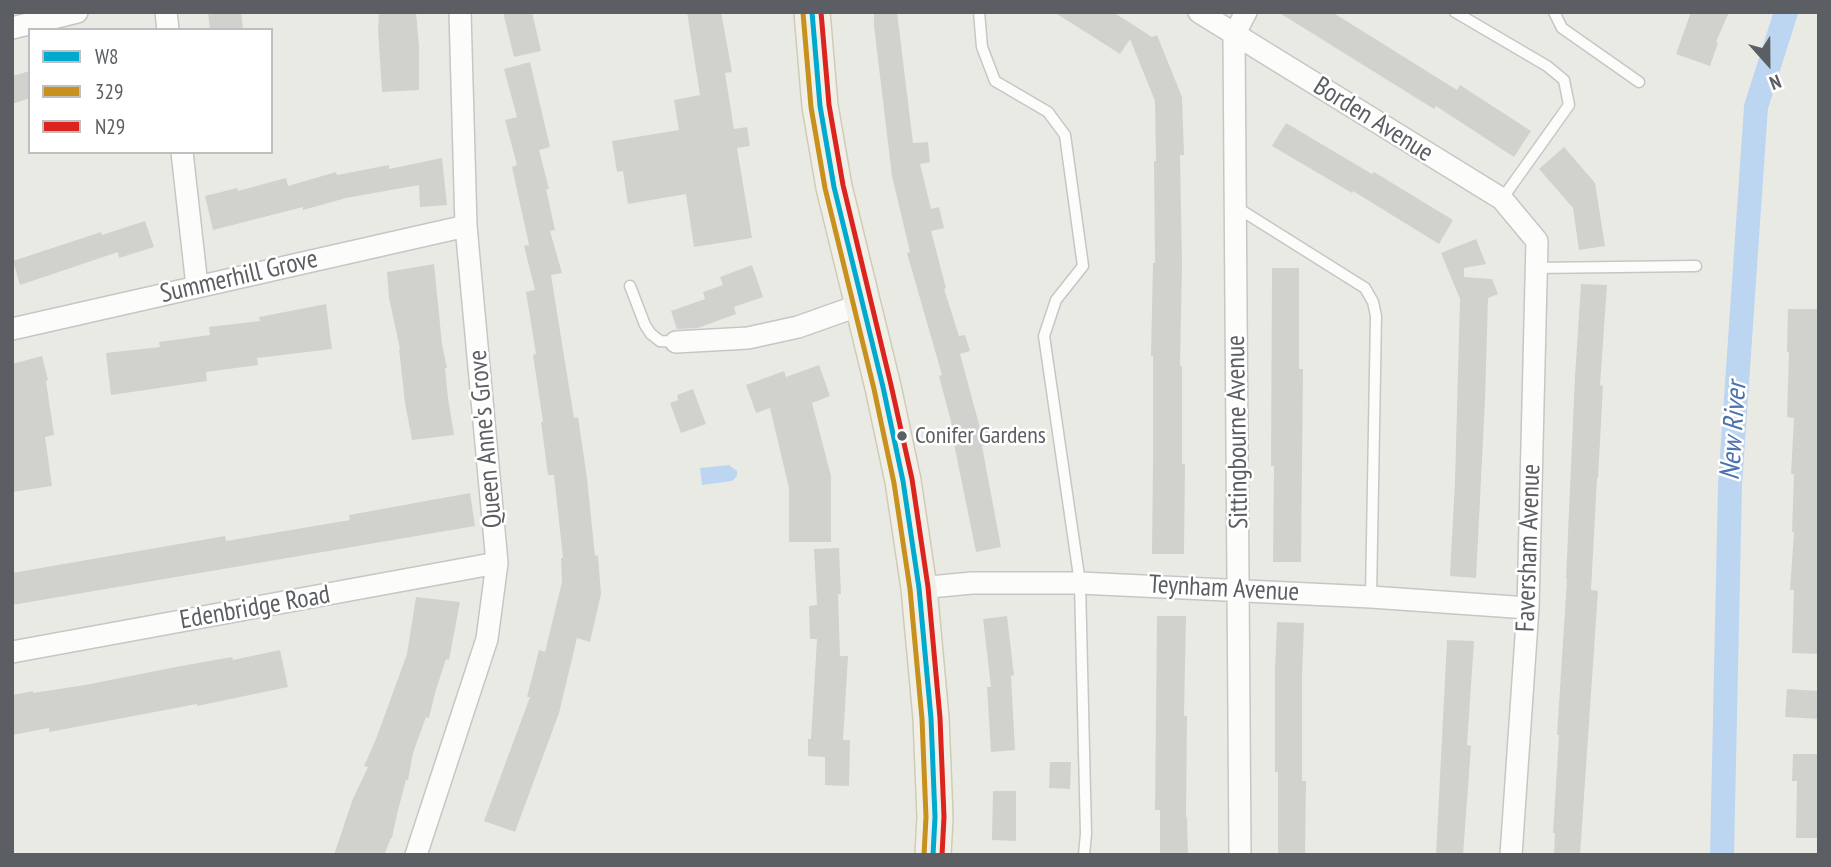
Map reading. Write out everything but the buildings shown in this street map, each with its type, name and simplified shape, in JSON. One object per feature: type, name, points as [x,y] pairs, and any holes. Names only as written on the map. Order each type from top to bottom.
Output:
[{"type":"main road","points":[[812,12],[820,106],[834,187],[903,481],[919,588],[931,718],[935,817],[933,855]]},
{"type":"street","points":[[12,28],[77,12]]},
{"type":"street","name":"Queen Anne's Grove","points":[[416,855],[487,639],[497,563],[467,226],[460,12]]},
{"type":"street","name":"Borden Avenue","points":[[1199,12],[1502,199],[1537,241]]},
{"type":"street","name":"Sittingbourne Avenue","points":[[1240,855],[1234,34],[1246,12]]},
{"type":"street","points":[[182,154],[197,286]]},
{"type":"street","name":"Summerhill Grove","points":[[12,329],[467,226]]},
{"type":"street","name":"Faversham Avenue","points":[[1511,855],[1528,608],[1537,241]]},
{"type":"street","points":[[676,342],[748,338],[798,327],[863,304]]},
{"type":"street","name":"Edenbridge Road","points":[[12,652],[497,563]]},
{"type":"street","name":"Teynham Avenue","points":[[919,588],[972,583],[1080,583],[1371,597],[1528,608]]},
{"type":"lane","points":[[979,12],[982,47],[995,81],[1048,112],[1065,135],[1083,267],[1056,300],[1044,336],[1080,583],[1086,834],[1084,855]]},
{"type":"lane","points":[[1455,12],[1547,66],[1564,80],[1569,104],[1502,199]]},
{"type":"lane","points":[[1554,12],[1562,28],[1639,82]]},
{"type":"lane","points":[[1236,206],[1365,288],[1373,302],[1376,316],[1371,597]]},
{"type":"lane","points":[[1536,268],[1696,266]]},
{"type":"lane","points":[[630,286],[651,334],[660,341],[676,342]]},
{"type":"water","points":[[729,465],[737,471],[737,476],[732,481],[702,485],[700,468]]},
{"type":"waterway","name":"New River","points":[[1722,855],[1730,485],[1756,107],[1786,12]]},
{"type":"transit line","name":"W8","points":[[812,12],[820,106],[834,187],[903,481],[919,588],[931,718],[935,817],[933,855]]},
{"type":"transit line","name":"N29","points":[[821,12],[829,105],[843,185],[912,479],[928,587],[940,718],[944,817],[942,855]]},
{"type":"transit line","name":"329","points":[[803,13],[811,107],[825,188],[894,483],[910,589],[922,719],[926,817],[924,855]]},
{"type":"place","name":"Conifer Gardens","points":[[902,436]]}]
